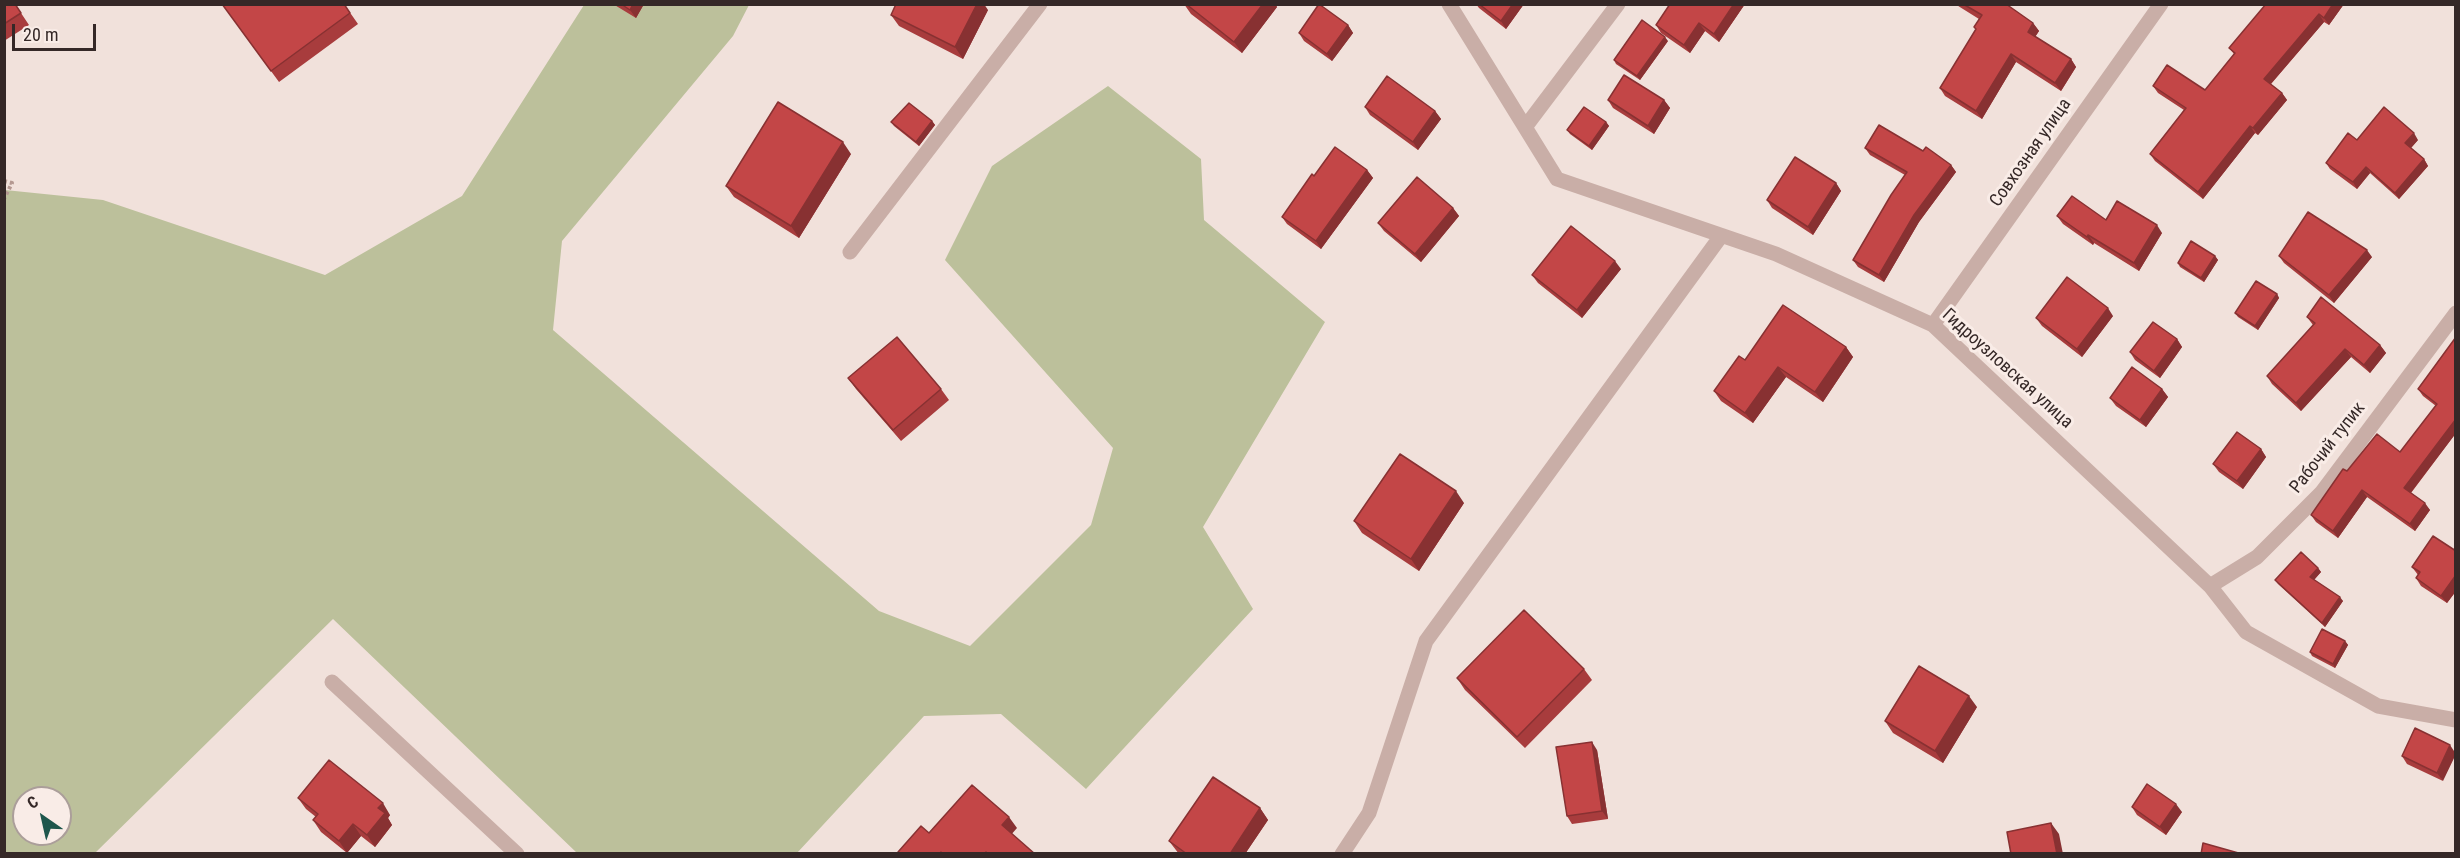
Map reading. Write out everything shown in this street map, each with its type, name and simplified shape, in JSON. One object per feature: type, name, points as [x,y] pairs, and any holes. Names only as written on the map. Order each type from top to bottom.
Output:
[{"type":"street","points":[[850,252],[1040,4]]},
{"type":"street","name":"Гидроузловская улица","points":[[1449,4],[1557,179],[1776,254],[1933,325],[2210,586],[2247,632],[2378,706],[2456,720]]},
{"type":"street","points":[[1526,126],[1618,4]]},
{"type":"street","name":"Совхозная улица","points":[[1933,325],[2161,4]]},
{"type":"street","points":[[1342,854],[1369,813],[1426,640],[1721,236]]},
{"type":"street","name":"Рабочий тупик","points":[[2210,586],[2257,557],[2322,492],[2456,312]]},
{"type":"street","points":[[332,682],[517,854]]},
{"type":"path","points":[[4,181],[12,183],[4,199]]},
{"type":"green space","points":[[584,5],[749,5],[733,36],[562,241],[553,330],[879,611],[970,646],[1091,525],[1113,448],[945,260],[992,166],[1108,86],[1201,159],[1204,220],[1325,322],[1203,527],[1253,609],[1086,789],[1001,714],[924,716],[797,853],[577,853],[333,619],[95,853],[5,854],[5,190],[103,200],[325,275],[462,196]]},
{"type":"building","points":[[4,4],[15,4],[21,13],[4,24]]},
{"type":"building","points":[[222,4],[344,4],[350,13],[271,71]]},
{"type":"building","points":[[621,4],[633,4],[630,10]]},
{"type":"building","points":[[896,4],[977,4],[955,47],[891,15]]},
{"type":"building","points":[[1186,4],[1263,4],[1234,42]]},
{"type":"building","points":[[1319,4],[1348,25],[1327,54],[1299,33]]},
{"type":"building","points":[[1479,4],[1513,4],[1501,21]]},
{"type":"building","points":[[1670,4],[1734,4],[1714,34],[1699,23],[1684,45],[1656,25]]},
{"type":"building","points":[[1963,4],[2006,4],[2033,23],[2028,32],[2071,59],[2055,83],[2011,54],[1976,111],[1940,88],[1982,15]]},
{"type":"building","points":[[2266,4],[2333,4],[2324,18],[2319,14],[2264,79],[2282,93],[2253,128],[2250,126],[2198,192],[2150,154],[2186,108],[2153,86],[2167,65],[2205,90],[2235,53],[2229,48]]},
{"type":"building","points":[[1642,20],[1665,37],[1637,76],[1614,60]]},
{"type":"building","points":[[1624,75],[1664,100],[1648,126],[1608,100]]},
{"type":"building","points":[[1387,76],[1435,111],[1413,142],[1365,107]]},
{"type":"building","points":[[778,102],[843,142],[791,226],[726,186]]},
{"type":"building","points":[[909,103],[932,121],[916,142],[891,122]]},
{"type":"building","points":[[1584,107],[1606,122],[1589,146],[1567,130]]},
{"type":"building","points":[[2384,107],[2414,133],[2405,143],[2424,159],[2395,193],[2366,167],[2353,182],[2326,163],[2348,133],[2357,140]]},
{"type":"building","points":[[1879,125],[1923,151],[1926,147],[1951,165],[1914,215],[1879,275],[1853,260],[1907,172],[1865,148]]},
{"type":"building","points":[[1335,147],[1367,170],[1316,241],[1282,217],[1312,174],[1314,176]]},
{"type":"building","points":[[1795,157],[1836,183],[1808,227],[1767,200]]},
{"type":"building","points":[[1417,177],[1453,208],[1415,254],[1378,223]]},
{"type":"building","points":[[2072,196],[2106,220],[2117,201],[2157,225],[2134,263],[2088,235],[2087,237],[2057,216]]},
{"type":"building","points":[[2308,212],[2367,250],[2329,295],[2279,256]]},
{"type":"building","points":[[1571,226],[1615,261],[1577,310],[1532,275]]},
{"type":"building","points":[[2191,241],[2215,256],[2201,278],[2178,263]]},
{"type":"building","points":[[2067,277],[2108,308],[2077,349],[2036,318]]},
{"type":"building","points":[[2256,281],[2277,294],[2255,326],[2235,313]]},
{"type":"building","points":[[2321,297],[2380,345],[2364,365],[2345,349],[2296,403],[2267,376],[2315,323],[2307,317]]},
{"type":"building","points":[[1783,305],[1846,347],[1815,392],[1778,367],[1745,413],[1714,391],[1739,356],[1745,360]]},
{"type":"building","points":[[2153,322],[2177,339],[2154,371],[2130,352]]},
{"type":"building","points":[[897,337],[941,389],[893,430],[848,378]]},
{"type":"building","points":[[2456,337],[2456,419],[2404,488],[2425,503],[2410,524],[2362,490],[2333,531],[2311,515],[2343,469],[2347,471],[2377,434],[2400,452],[2437,404],[2418,389]]},
{"type":"building","points":[[2132,367],[2162,389],[2140,420],[2110,398]]},
{"type":"building","points":[[2237,432],[2261,449],[2237,481],[2213,464]]},
{"type":"building","points":[[1400,454],[1456,491],[1411,559],[1354,521]]},
{"type":"building","points":[[2433,536],[2456,551],[2456,575],[2441,596],[2416,578],[2420,572],[2412,567]]},
{"type":"building","points":[[2301,552],[2318,568],[2310,577],[2340,597],[2322,623],[2275,580]]},
{"type":"building","points":[[1524,610],[1584,669],[1517,737],[1457,678]]},
{"type":"building","points":[[2322,629],[2345,641],[2333,664],[2310,652]]},
{"type":"building","points":[[1919,666],[1969,696],[1935,751],[1885,721]]},
{"type":"building","points":[[2415,728],[2450,745],[2437,773],[2402,756]]},
{"type":"building","points":[[1592,742],[1602,811],[1567,816],[1556,747]]},
{"type":"building","points":[[329,760],[383,803],[378,808],[385,813],[367,835],[353,824],[339,841],[313,820],[318,814],[298,798]]},
{"type":"building","points":[[1213,777],[1260,808],[1230,854],[1187,854],[1169,841]]},
{"type":"building","points":[[2147,784],[2176,804],[2160,827],[2132,807]]},
{"type":"building","points":[[972,785],[1009,817],[1002,825],[1035,854],[989,854],[986,852],[985,854],[942,854],[941,852],[940,854],[900,854],[898,852],[921,826],[929,833]]},
{"type":"building","points":[[2051,823],[2057,854],[2011,854],[2007,832]]},
{"type":"building","points":[[2203,843],[2242,854],[2201,854]]}]
